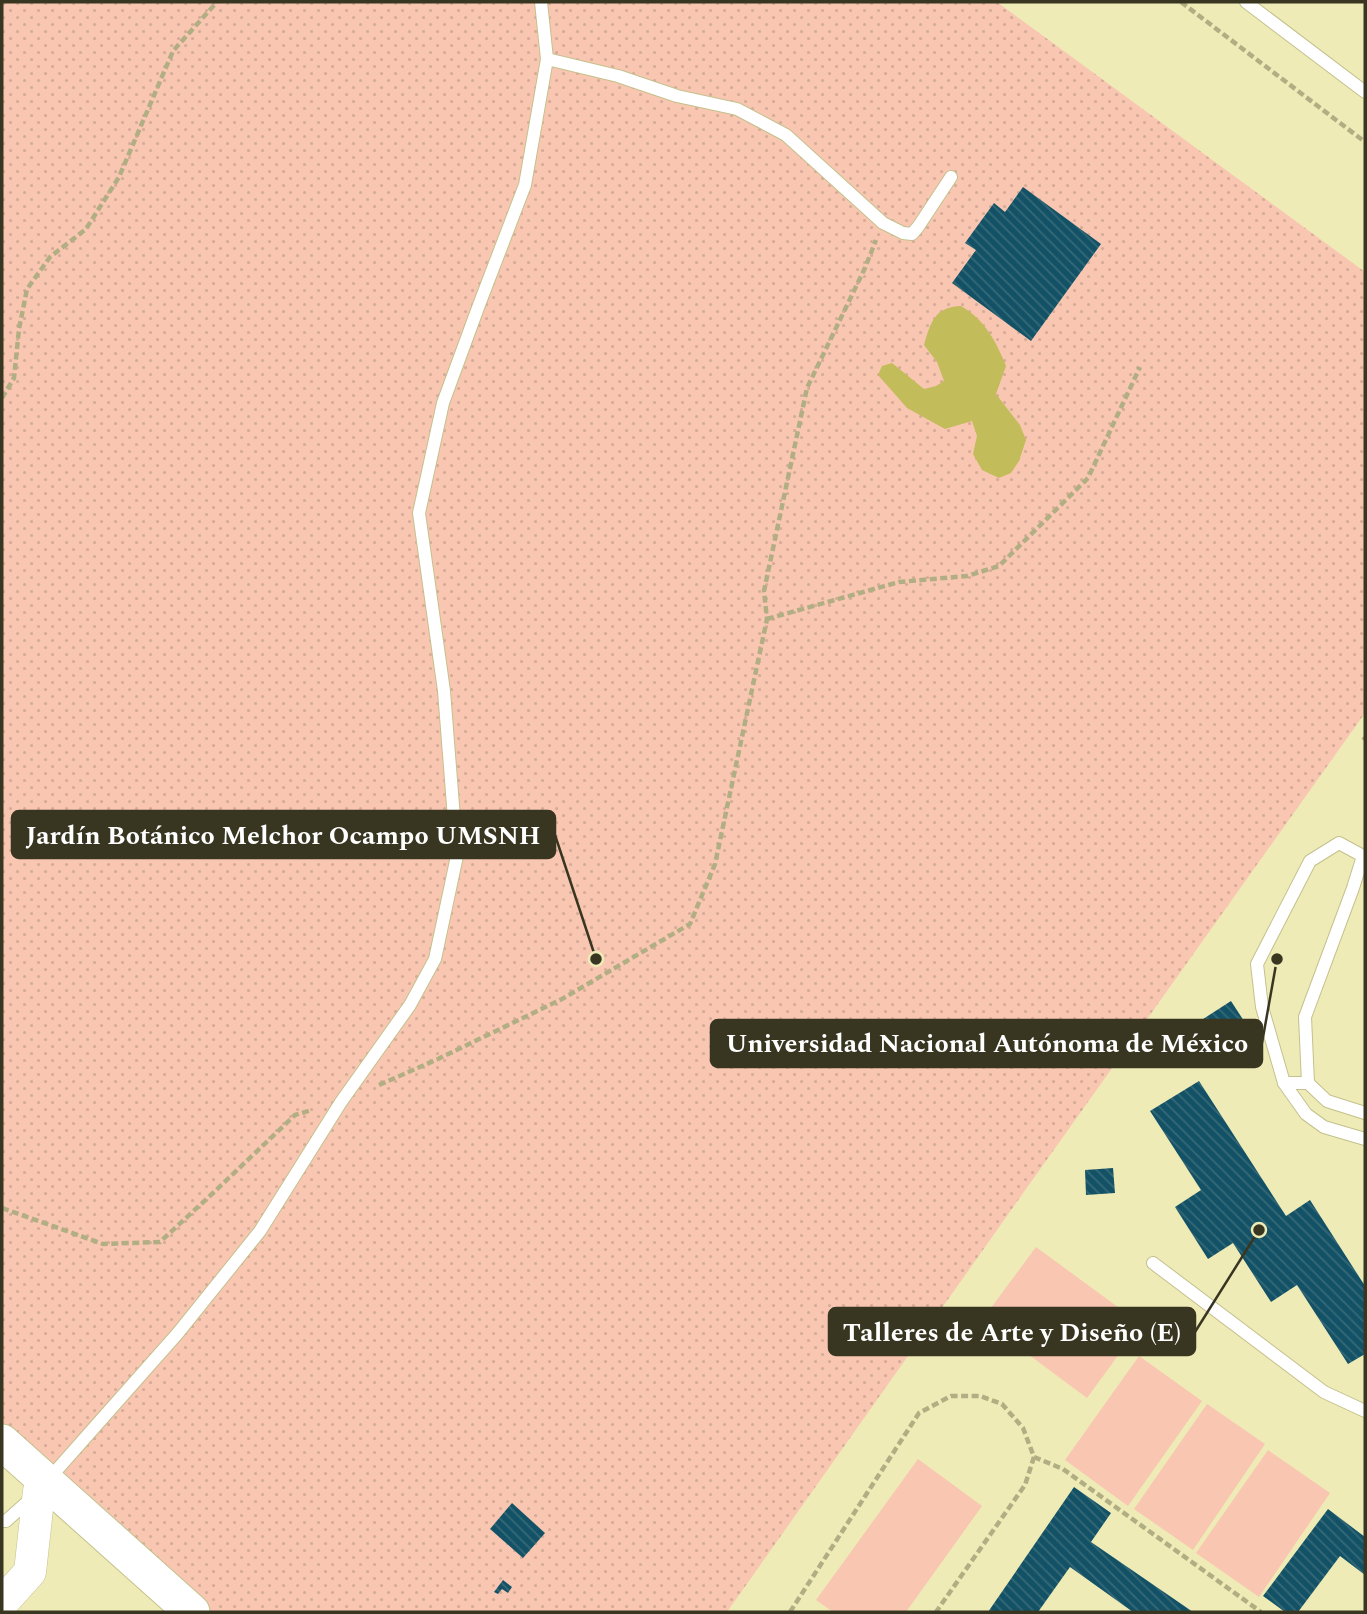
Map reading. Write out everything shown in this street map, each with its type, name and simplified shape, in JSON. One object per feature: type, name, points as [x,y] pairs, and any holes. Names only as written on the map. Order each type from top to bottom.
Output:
[{"type":"main road","points":[[2,1442],[43,1486],[172,1612]]},
{"type":"main road","points":[[2,1458],[43,1486],[192,1612]]},
{"type":"street","points":[[2,1603],[30,1572],[43,1486]]},
{"type":"lane","points":[[2,1521],[6,1521],[43,1486],[178,1334],[260,1231],[341,1102],[410,1005],[435,959],[457,856],[444,691],[419,513],[443,403],[525,185],[547,59],[541,2]]},
{"type":"lane","points":[[1246,2],[1365,92]]},
{"type":"lane","points":[[547,59],[618,76],[677,96],[737,109],[786,135],[883,223],[903,233],[912,234],[951,177]]},
{"type":"lane","points":[[1308,1083],[1305,1017],[1363,856],[1339,844],[1310,861],[1257,964],[1262,1007],[1284,1083],[1307,1114],[1324,1127],[1365,1139]]},
{"type":"lane","points":[[1284,1083],[1308,1083],[1327,1101],[1365,1113]]},
{"type":"lane","points":[[1153,1263],[1324,1392],[1365,1411]]},
{"type":"path","points":[[2,398],[14,378],[19,328],[27,289],[50,257],[86,229],[119,177],[173,51],[217,2]]},
{"type":"path","points":[[1181,2],[1365,142]]},
{"type":"path","points":[[2,1208],[103,1244],[160,1242],[295,1115],[341,1102],[438,1059],[562,999],[690,924],[715,864],[767,619],[764,591],[807,388],[865,268],[883,223]]},
{"type":"path","points":[[767,619],[899,582],[967,576],[999,566],[1088,478],[1140,367]]},
{"type":"path","points":[[790,1612],[919,1413],[951,1396],[980,1396],[1002,1404],[1023,1428],[1034,1457],[1025,1485],[936,1612]]},
{"type":"path","points":[[1034,1457],[1063,1469],[1261,1612]]},
{"type":"shaded area","points":[[2,2],[997,2],[1365,272],[1365,713],[727,1612],[197,1612],[2,1437]]},
{"type":"shaded area","points":[[961,306],[977,318],[998,348],[1006,366],[996,394],[1020,425],[1026,440],[1019,461],[1011,473],[999,478],[982,470],[973,454],[977,436],[972,421],[945,429],[907,408],[878,375],[882,366],[892,363],[924,389],[944,381],[937,362],[924,345],[935,317],[945,309]]},
{"type":"shaded area","points":[[1036,1247],[1141,1324],[1087,1398],[982,1320]]},
{"type":"shaded area","points":[[1139,1356],[1202,1401],[1128,1506],[1065,1460]]},
{"type":"shaded area","points":[[1207,1404],[1265,1444],[1193,1550],[1134,1509]]},
{"type":"shaded area","points":[[1268,1450],[1330,1493],[1259,1597],[1196,1553]]},
{"type":"shaded area","points":[[918,1459],[982,1506],[906,1612],[833,1612],[816,1600]]},
{"type":"building","points":[[1023,187],[1101,244],[1031,341],[952,283],[976,250],[965,243],[994,203],[1005,212]]},
{"type":"building","points":[[1231,1001],[1253,1035],[1204,1066],[1183,1032]]},
{"type":"building","points":[[1199,1081],[1286,1216],[1310,1200],[1365,1286],[1365,1354],[1348,1364],[1297,1285],[1271,1302],[1233,1243],[1208,1259],[1175,1207],[1201,1190],[1150,1111]]},
{"type":"building","points":[[1113,1168],[1115,1193],[1086,1195],[1085,1170]]},
{"type":"building","points":[[1074,1487],[1111,1513],[1091,1542],[1193,1612],[1133,1612],[1070,1567],[1038,1612],[988,1612]]},
{"type":"building","points":[[512,1503],[545,1533],[523,1558],[490,1529]]},
{"type":"building","points":[[1328,1509],[1365,1537],[1365,1575],[1340,1556],[1298,1612],[1285,1612],[1263,1596]]},
{"type":"building","points":[[503,1580],[512,1587],[508,1593],[502,1589],[498,1594],[494,1592]]},
{"type":"place","name":"Jardín Botánico Melchor Ocampo UMSNH","points":[[596,959]]},
{"type":"place","name":"Universidad Nacional Autónoma de México","points":[[1277,959]]},
{"type":"place","name":"Talleres de Arte y Diseño (E)","points":[[1259,1230]]}]
